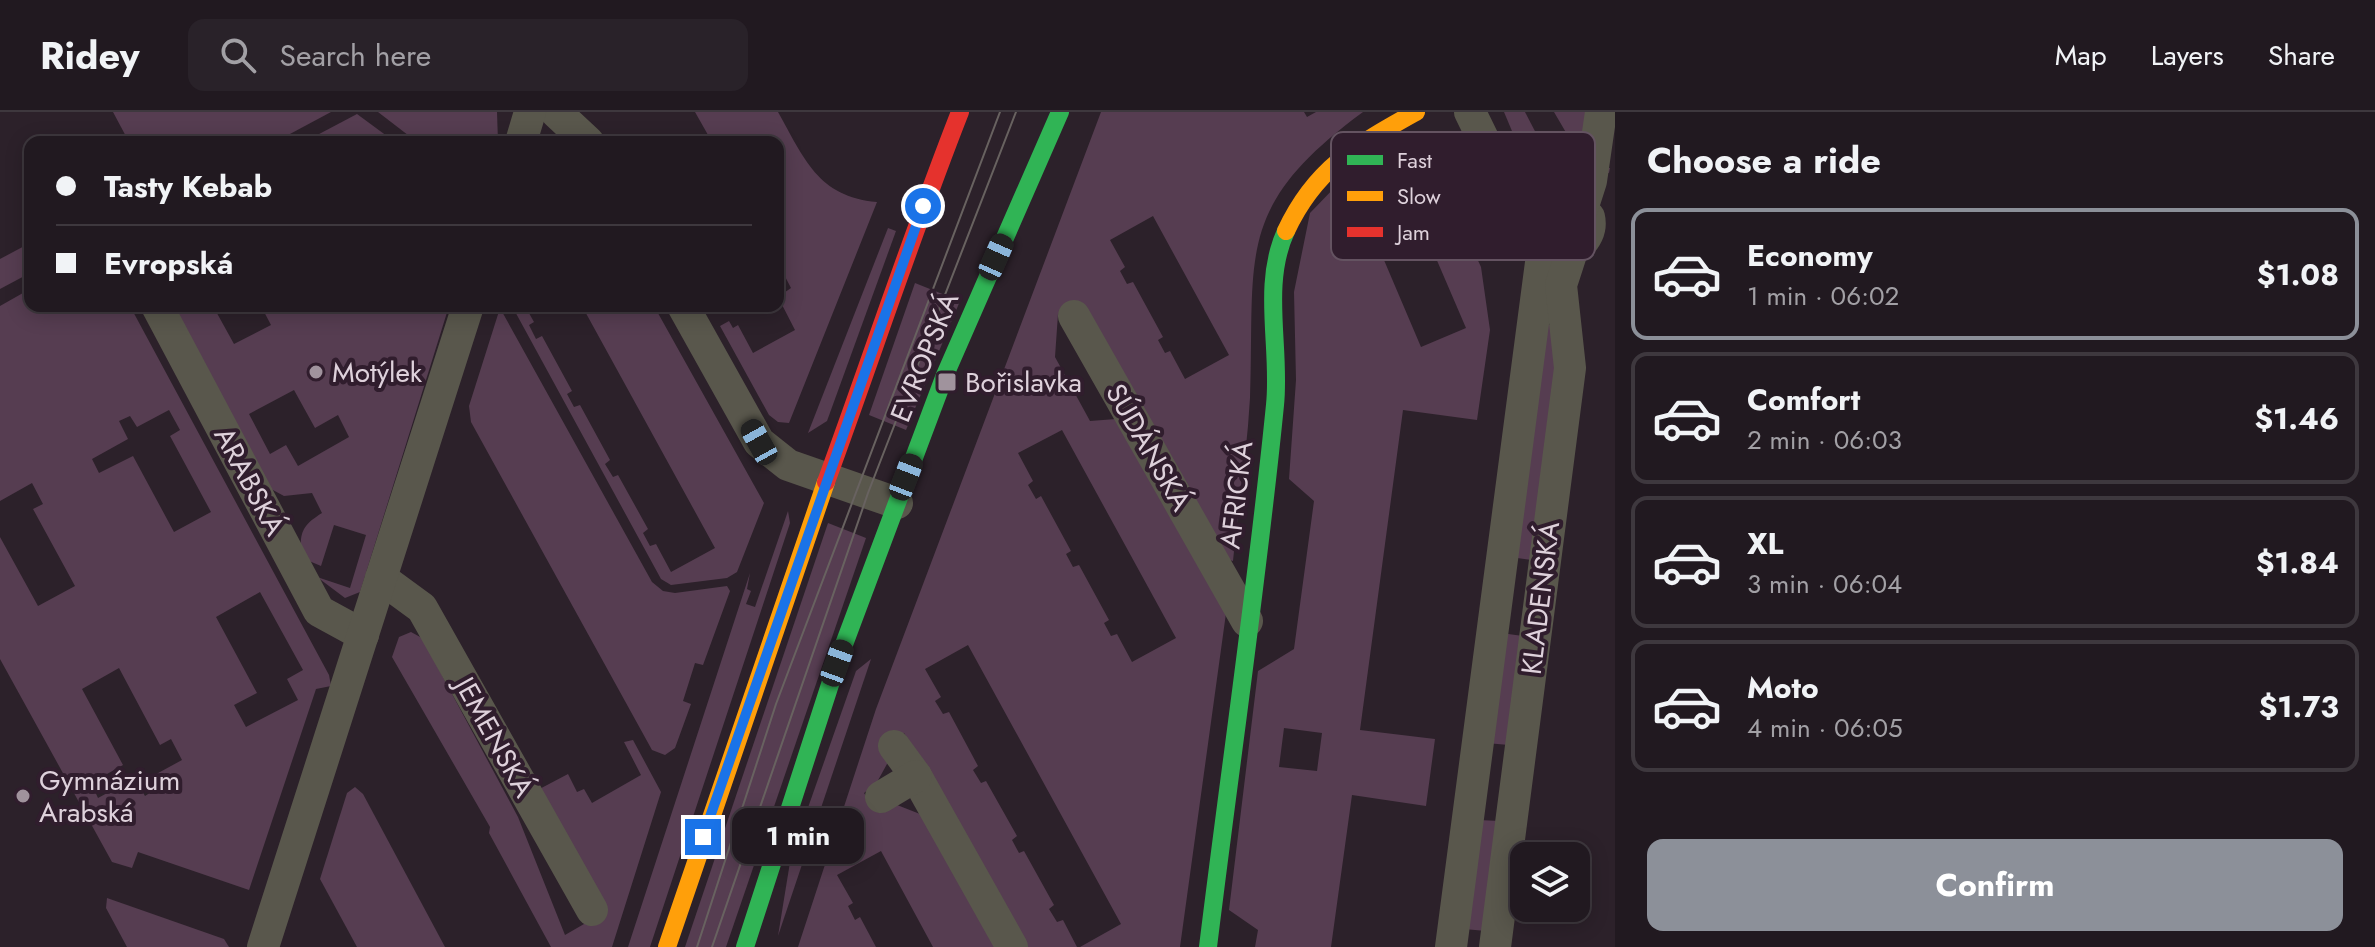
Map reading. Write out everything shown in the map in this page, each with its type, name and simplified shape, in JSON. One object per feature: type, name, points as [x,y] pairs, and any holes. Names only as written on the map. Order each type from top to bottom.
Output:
[{"type":"main road","name":"EVROPSKÁ","points":[[667,947],[826,478],[874,352],[915,226],[960,112]]},
{"type":"main road","name":"EVROPSKÁ","points":[[745,947],[837,663],[945,375],[1060,112]]},
{"type":"main road","name":"AFRICKÁ","points":[[1381,132],[1416,112]]},
{"type":"main road","name":"AFRICKÁ","points":[[1208,947],[1276,401],[1274,280],[1279,247],[1295,212],[1321,174],[1331,166]]},
{"type":"street","points":[[523,136],[530,112]]},
{"type":"street","points":[[556,112],[582,136]]},
{"type":"street","points":[[1470,112],[1480,132]]},
{"type":"street","name":"KLADENSKÁ","points":[[1580,112],[1599,126],[1595,149]]},
{"type":"street","name":"KLADENSKÁ","points":[[1495,947],[1570,368],[1561,285],[1570,260]]},
{"type":"street","name":"KLADENSKÁ","points":[[1451,947],[1575,260]]},
{"type":"street","name":"ARABSKÁ","points":[[160,312],[319,611],[363,635]]},
{"type":"street","points":[[263,947],[466,312]]},
{"type":"street","points":[[686,312],[759,442],[788,465],[897,503]]},
{"type":"street","name":"SÚDÁNSKÁ","points":[[1074,316],[1247,621]]},
{"type":"street","name":"JEMENSKÁ","points":[[381,578],[422,608],[592,910]]},
{"type":"street","points":[[894,746],[916,776],[1012,947]]},
{"type":"street","points":[[881,797],[916,776]]},
{"type":"shaded area","points":[[113,112],[331,112],[286,136],[126,136]]},
{"type":"shaded area","points":[[378,112],[497,112],[498,136],[409,136]]},
{"type":"shaded area","points":[[695,112],[778,112],[805,159],[827,183],[857,199],[877,202],[789,423],[778,422],[769,415],[720,326],[729,321],[733,328],[738,325],[753,353],[795,330],[784,309],[784,293],[791,288],[784,275],[784,136],[709,136]]},
{"type":"shaded area","points":[[1101,112],[1304,112],[1307,117],[1316,112],[1363,112],[1338,132],[1331,132],[1331,138],[1292,177],[1272,206],[1260,237],[1254,269],[1249,419],[1233,561],[1226,559],[1076,303],[1058,314],[1055,357],[1090,421],[1116,419],[1227,606],[1180,947],[1080,947],[1121,924],[968,645],[925,669],[941,697],[935,701],[943,714],[949,712],[978,766],[973,770],[981,783],[986,781],[1017,836],[1012,840],[1019,853],[1024,851],[1054,905],[1049,909],[1057,922],[1063,920],[1077,947],[1022,947],[904,733],[876,784],[864,793],[876,811],[892,803],[920,814],[1004,947],[933,947],[881,851],[837,875],[853,903],[848,906],[855,920],[860,917],[876,947],[798,947],[876,709]],"holes":[[[1153,216],[1229,355],[1185,379],[1170,351],[1165,353],[1158,340],[1163,337],[1133,282],[1127,284],[1120,271],[1125,267],[1110,240]],[[1062,430],[1176,638],[1132,662],[1117,634],[1111,636],[1104,623],[1109,620],[1079,565],[1073,567],[1066,554],[1071,551],[1041,496],[1036,499],[1028,485],[1033,481],[1018,453]]]},
{"type":"shaded area","points":[[1504,112],[1525,112],[1535,132],[1512,132]]},
{"type":"shaded area","points":[[1554,112],[1608,112],[1602,167],[1610,168],[1609,173],[1595,171],[1595,132],[1566,132]]},
{"type":"shaded area","points":[[357,114],[387,136],[315,136]]},
{"type":"shaded area","points":[[1331,191],[1331,260],[1384,260],[1421,347],[1466,328],[1437,260],[1478,260],[1490,330],[1477,420],[1403,410],[1360,730],[1435,739],[1426,806],[1352,795],[1331,947],[1255,947],[1258,930],[1229,910],[1258,671],[1294,649],[1314,501],[1289,479],[1296,380],[1294,292],[1310,213]],"holes":[[[1284,728],[1322,733],[1317,771],[1279,767]]]},
{"type":"shaded area","points":[[888,228],[896,231],[827,421],[808,433]]},
{"type":"shaded area","points":[[24,246],[24,276],[0,289],[0,259]]},
{"type":"shaded area","points":[[915,283],[960,301],[906,430],[869,415]]},
{"type":"shaded area","points":[[24,292],[24,312],[133,312],[329,675],[331,686],[316,689],[249,890],[138,852],[132,868],[112,862],[0,659],[0,537],[38,606],[75,586],[33,509],[43,504],[32,483],[0,501],[0,306]],"holes":[[[169,410],[180,430],[170,436],[211,512],[174,532],[133,456],[99,473],[92,459],[128,439],[119,421],[130,416],[137,427]],[[260,592],[303,670],[287,679],[298,700],[246,727],[234,705],[257,693],[216,617]],[[119,668],[160,745],[171,739],[182,760],[149,778],[156,789],[145,796],[135,778],[98,798],[91,783],[123,765],[82,689]]]},
{"type":"shaded area","name":"Motýlek","points":[[174,312],[216,312],[234,344],[271,325],[264,312],[447,312],[360,592],[345,598],[317,577],[350,588],[366,535],[334,525],[321,566],[302,558],[303,531],[322,513],[312,493],[284,496],[271,489]],"holes":[[[294,390],[315,428],[338,415],[349,437],[298,466],[286,445],[270,454],[249,414]]]},
{"type":"shaded area","points":[[499,312],[502,312],[652,582],[663,591],[675,593],[727,586],[730,591],[703,665],[695,663],[683,701],[691,704],[675,748],[665,755],[652,750],[471,422],[469,406]]},
{"type":"shaded area","points":[[515,312],[528,312],[534,322],[529,325],[536,339],[542,336],[572,391],[567,394],[574,407],[580,405],[610,460],[605,464],[613,477],[618,475],[648,529],[643,533],[650,546],[656,544],[671,572],[715,548],[585,312],[657,312],[764,503],[737,572],[727,578],[671,585],[661,579]]},
{"type":"shaded area","points":[[1556,324],[1559,337],[1532,560],[1510,557],[1541,326]]},
{"type":"shaded area","points":[[788,511],[790,523],[650,947],[628,947],[750,573],[747,589],[751,591],[746,604],[755,607]]},
{"type":"shaded area","points":[[828,523],[866,538],[726,947],[685,947]]},
{"type":"shaded area","points":[[411,632],[422,638],[518,817],[565,935],[603,913],[530,794],[568,774],[577,792],[584,789],[592,803],[641,775],[624,742],[633,740],[661,792],[612,947],[551,947],[489,833],[490,827],[392,657],[399,637]]},
{"type":"shaded area","points":[[1501,633],[1523,636],[1509,745],[1486,743]]},
{"type":"shaded area","points":[[871,659],[778,936],[791,856],[856,671]]},
{"type":"shaded area","points":[[355,787],[363,794],[445,947],[357,947],[320,879],[347,793]]},
{"type":"shaded area","points":[[1478,820],[1500,821],[1486,931],[1464,929]]},
{"type":"shaded area","points":[[107,898],[224,939],[229,947],[127,947],[106,908]]},
{"type":"tram line","points":[[697,947],[776,704],[1000,112]]},
{"type":"tram line","points":[[712,947],[868,493],[1016,112]]},
{"type":"traffic: fast","points":[[745,947],[837,663],[945,375],[1060,112]]},
{"type":"traffic: fast","points":[[1208,947],[1268,473],[1276,383],[1273,295],[1279,252],[1286,231]]},
{"type":"traffic: slow","points":[[1382,132],[1416,112]]},
{"type":"traffic: slow","points":[[1286,231],[1310,190],[1331,168]]},
{"type":"traffic: slow","points":[[667,947],[826,482]]},
{"type":"traffic: jam","points":[[826,482],[960,112]]},
{"type":"place","name":"Motýlek","points":[[316,372]]},
{"type":"place","name":"Bořislavka","points":[[947,382]]},
{"type":"place","name":"Gymnázium Arabská","points":[[23,796]]},
{"type":"route","points":[[703,837],[797,559],[874,352],[923,206]]}]
